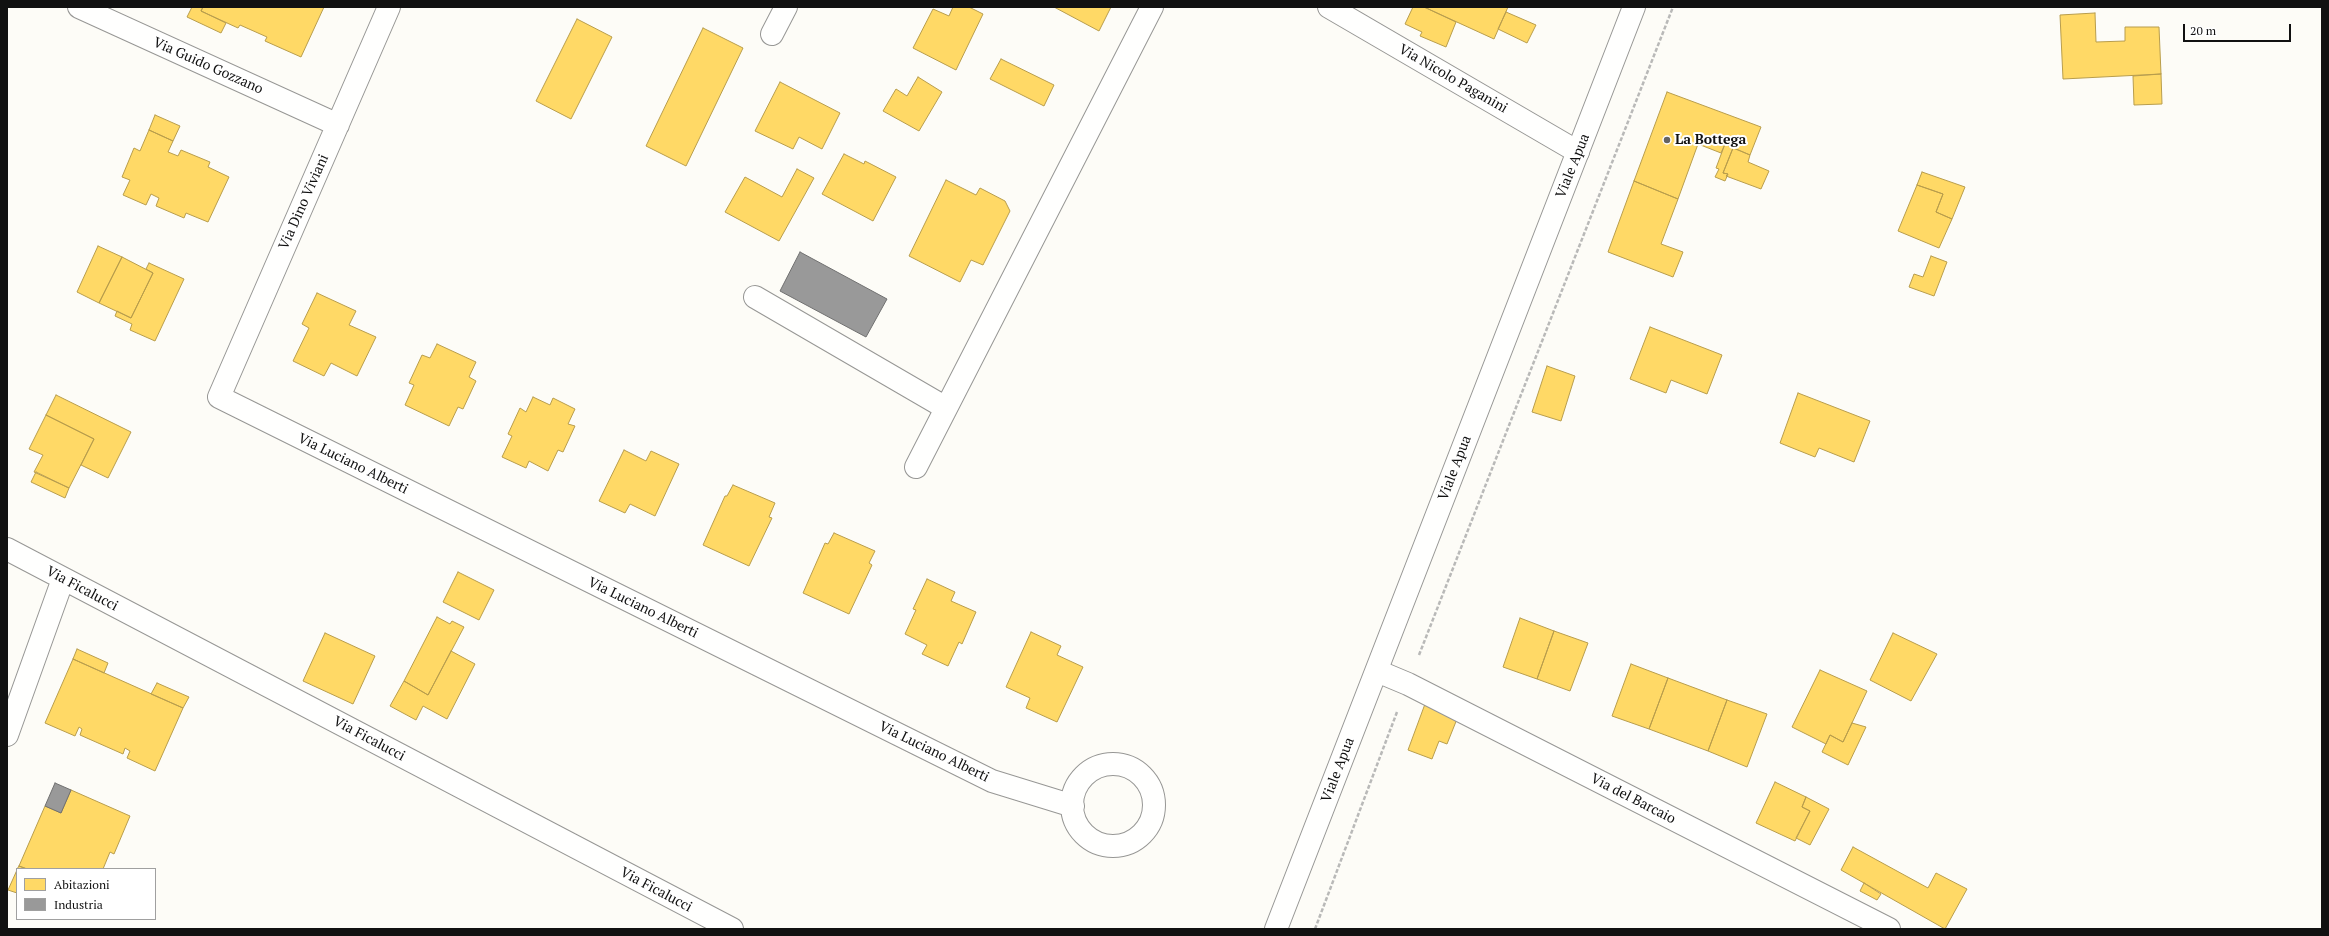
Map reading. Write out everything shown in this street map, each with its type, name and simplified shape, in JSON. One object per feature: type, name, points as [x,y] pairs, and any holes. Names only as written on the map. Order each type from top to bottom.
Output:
[{"type":"street","name":"Via Guido Gozzano","points":[[79,7],[338,125]]},
{"type":"street","name":"Via Dino Viviani","points":[[219,397],[389,7]]},
{"type":"street","points":[[772,34],[786,7]]},
{"type":"street","points":[[916,467],[1152,7]]},
{"type":"street","name":"Via Nicolo Paganini","points":[[1329,7],[1578,152]]},
{"type":"street","name":"Viale Apua","points":[[1276,929],[1634,7]]},
{"type":"street","points":[[755,296],[946,408]]},
{"type":"street","name":"Via Luciano Alberti","points":[[219,397],[992,781],[1073,806]]},
{"type":"street","name":"Via Ficalucci","points":[[7,549],[732,929]]},
{"type":"street","points":[[7,734],[63,579]]},
{"type":"street","name":"Via del Barcaio","points":[[1377,671],[1408,684],[1889,929]]},
{"type":"path","points":[[1316,929],[1408,684],[1673,7]]},
{"type":"building: Abitazioni","points":[[192,7],[203,7],[201,11],[226,23],[221,33],[187,17]]},
{"type":"building: Abitazioni","points":[[203,7],[324,7],[301,57],[265,41],[267,37],[240,25],[238,28],[201,11]]},
{"type":"building: Abitazioni","points":[[953,7],[969,7],[983,14],[956,70],[913,48],[933,9],[949,16]]},
{"type":"building: Abitazioni","points":[[1054,7],[1111,7],[1099,31]]},
{"type":"building: Abitazioni","points":[[1413,7],[1424,7],[1456,22],[1446,47],[1420,36],[1422,32],[1405,24]]},
{"type":"building: Abitazioni","points":[[1424,7],[1508,7],[1494,39]]},
{"type":"building: Abitazioni","points":[[1506,12],[1536,25],[1527,43],[1498,29]]},
{"type":"building: Abitazioni","points":[[2095,13],[2096,42],[2125,41],[2125,27],[2159,27],[2161,74],[2063,79],[2060,15]]},
{"type":"building: Abitazioni","points":[[577,19],[612,37],[571,119],[536,101]]},
{"type":"building: Abitazioni","points":[[703,28],[743,48],[686,166],[646,146]]},
{"type":"building: Abitazioni","points":[[1001,59],[1054,85],[1044,106],[990,79]]},
{"type":"building: Abitazioni","points":[[2161,74],[2162,104],[2134,105],[2133,76]]},
{"type":"building: Abitazioni","points":[[918,77],[942,92],[919,131],[883,111],[896,89],[907,96]]},
{"type":"building: Abitazioni","points":[[780,82],[840,113],[822,149],[799,137],[793,149],[755,131]]},
{"type":"building: Abitazioni","points":[[1667,92],[1761,127],[1750,155],[1725,144],[1721,153],[1698,144],[1678,199],[1634,181]]},
{"type":"building: Abitazioni","points":[[155,115],[180,126],[173,141],[149,130]]},
{"type":"building: Abitazioni","points":[[149,130],[173,141],[168,152],[178,156],[181,150],[210,162],[208,167],[229,177],[208,222],[186,213],[184,218],[156,206],[159,198],[151,194],[146,205],[123,195],[130,180],[122,177],[134,148],[140,151]]},
{"type":"building: Abitazioni","points":[[1725,144],[1733,148],[1723,173],[1728,174],[1725,181],[1715,177],[1719,169],[1716,168]]},
{"type":"building: Abitazioni","points":[[1733,148],[1750,155],[1748,162],[1769,171],[1761,189],[1726,176],[1728,174],[1723,173]]},
{"type":"building: Abitazioni","points":[[844,154],[864,164],[865,161],[896,177],[873,221],[822,194]]},
{"type":"building: Abitazioni","points":[[797,169],[814,178],[779,241],[725,212],[745,177],[782,197]]},
{"type":"building: Abitazioni","points":[[1922,172],[1965,187],[1952,219],[1936,212],[1943,194],[1917,185]]},
{"type":"building: Abitazioni","points":[[946,180],[976,195],[980,188],[1005,201],[1010,211],[983,265],[971,260],[960,282],[909,256]]},
{"type":"building: Abitazioni","points":[[1634,181],[1678,199],[1661,244],[1683,252],[1673,277],[1608,252]]},
{"type":"building: Abitazioni","points":[[1917,185],[1943,194],[1936,212],[1952,219],[1939,248],[1898,231]]},
{"type":"building: Abitazioni","points":[[98,246],[122,257],[99,303],[77,292]]},
{"type":"building: Abitazioni","points":[[1931,256],[1947,262],[1934,296],[1909,287],[1914,274],[1923,277]]},
{"type":"building: Abitazioni","points":[[122,257],[153,273],[131,318],[99,303]]},
{"type":"building: Abitazioni","points":[[149,263],[184,279],[155,341],[130,330],[132,324],[115,316],[117,311],[131,318],[153,273],[146,269]]},
{"type":"building: Abitazioni","points":[[317,293],[356,311],[349,325],[376,337],[357,376],[331,363],[324,376],[293,361],[309,328],[302,324]]},
{"type":"building: Abitazioni","points":[[1650,327],[1722,355],[1707,394],[1671,380],[1666,393],[1630,379]]},
{"type":"building: Abitazioni","points":[[437,344],[476,362],[469,377],[476,381],[463,409],[458,407],[449,426],[405,405],[414,385],[409,383],[422,355],[430,358]]},
{"type":"building: Abitazioni","points":[[1547,366],[1575,376],[1561,421],[1532,412]]},
{"type":"building: Abitazioni","points":[[1798,393],[1870,421],[1854,462],[1819,448],[1815,457],[1780,443]]},
{"type":"building: Abitazioni","points":[[56,395],[131,432],[108,478],[81,465],[94,439],[46,415]]},
{"type":"building: Abitazioni","points":[[533,397],[550,405],[553,398],[575,409],[568,424],[575,426],[563,452],[558,450],[548,471],[529,461],[526,468],[502,457],[512,436],[508,434],[520,408],[526,412]]},
{"type":"building: Abitazioni","points":[[46,415],[94,439],[69,488],[34,472],[43,455],[29,449]]},
{"type":"building: Abitazioni","points":[[624,450],[646,461],[651,451],[679,464],[655,516],[630,504],[625,513],[599,501]]},
{"type":"building: Abitazioni","points":[[36,472],[69,488],[65,498],[31,482]]},
{"type":"building: Abitazioni","points":[[733,485],[775,503],[769,517],[772,518],[749,566],[703,545],[725,496],[727,496]]},
{"type":"building: Abitazioni","points":[[834,533],[875,551],[869,563],[872,565],[849,614],[803,593],[825,543],[828,544]]},
{"type":"building: Abitazioni","points":[[458,572],[494,590],[479,620],[443,602]]},
{"type":"building: Abitazioni","points":[[927,579],[955,592],[951,601],[976,612],[962,644],[959,642],[948,666],[922,654],[927,645],[905,634],[916,610],[913,609]]},
{"type":"building: Abitazioni","points":[[437,617],[450,624],[452,621],[464,627],[428,695],[404,681]]},
{"type":"building: Abitazioni","points":[[1520,618],[1554,631],[1537,679],[1503,667]]},
{"type":"building: Abitazioni","points":[[1554,631],[1588,643],[1570,691],[1537,679]]},
{"type":"building: Abitazioni","points":[[1031,632],[1061,646],[1057,655],[1083,667],[1057,722],[1026,708],[1030,698],[1006,687]]},
{"type":"building: Abitazioni","points":[[325,633],[375,656],[353,704],[303,681]]},
{"type":"building: Abitazioni","points":[[1893,633],[1937,654],[1911,701],[1870,680]]},
{"type":"building: Abitazioni","points":[[77,649],[108,663],[104,673],[73,659]]},
{"type":"building: Abitazioni","points":[[451,651],[475,664],[447,719],[423,706],[416,720],[390,706],[404,681],[428,695]]},
{"type":"building: Abitazioni","points":[[73,659],[183,708],[155,771],[127,758],[130,751],[125,748],[123,754],[80,735],[82,729],[79,727],[75,736],[45,723]]},
{"type":"building: Abitazioni","points":[[1631,664],[1668,678],[1649,729],[1612,716]]},
{"type":"building: Abitazioni","points":[[1820,670],[1867,691],[1843,742],[1830,735],[1826,744],[1792,727]]},
{"type":"building: Abitazioni","points":[[1668,678],[1727,700],[1708,751],[1649,729]]},
{"type":"building: Abitazioni","points":[[157,683],[189,697],[183,708],[151,694]]},
{"type":"building: Abitazioni","points":[[1727,700],[1767,714],[1747,767],[1708,751]]},
{"type":"building: Abitazioni","points":[[1425,704],[1457,719],[1447,744],[1439,741],[1432,759],[1408,750]]},
{"type":"building: Abitazioni","points":[[1852,723],[1866,727],[1848,765],[1822,752],[1830,735],[1843,742]]},
{"type":"building: Abitazioni","points":[[1775,782],[1806,797],[1802,807],[1810,811],[1795,841],[1756,823]]},
{"type":"building: Abitazioni","points":[[71,790],[130,816],[114,854],[110,852],[103,868],[24,868],[19,866],[45,806],[61,813]]},
{"type":"building: Abitazioni","points":[[1806,797],[1829,809],[1810,845],[1796,838],[1810,811],[1802,807]]},
{"type":"building: Abitazioni","points":[[1853,847],[1928,888],[1936,873],[1967,889],[1945,929],[1841,870]]},
{"type":"building: Abitazioni","points":[[16,872],[16,893],[8,890]]},
{"type":"building: Abitazioni","points":[[1864,883],[1881,894],[1877,900],[1860,891]]},
{"type":"building: Industria","points":[[800,252],[887,299],[866,337],[780,291]]},
{"type":"building: Industria","points":[[55,783],[71,790],[61,813],[45,806]]},
{"type":"place","name":"La Bottega","points":[[1667,140]]}]
